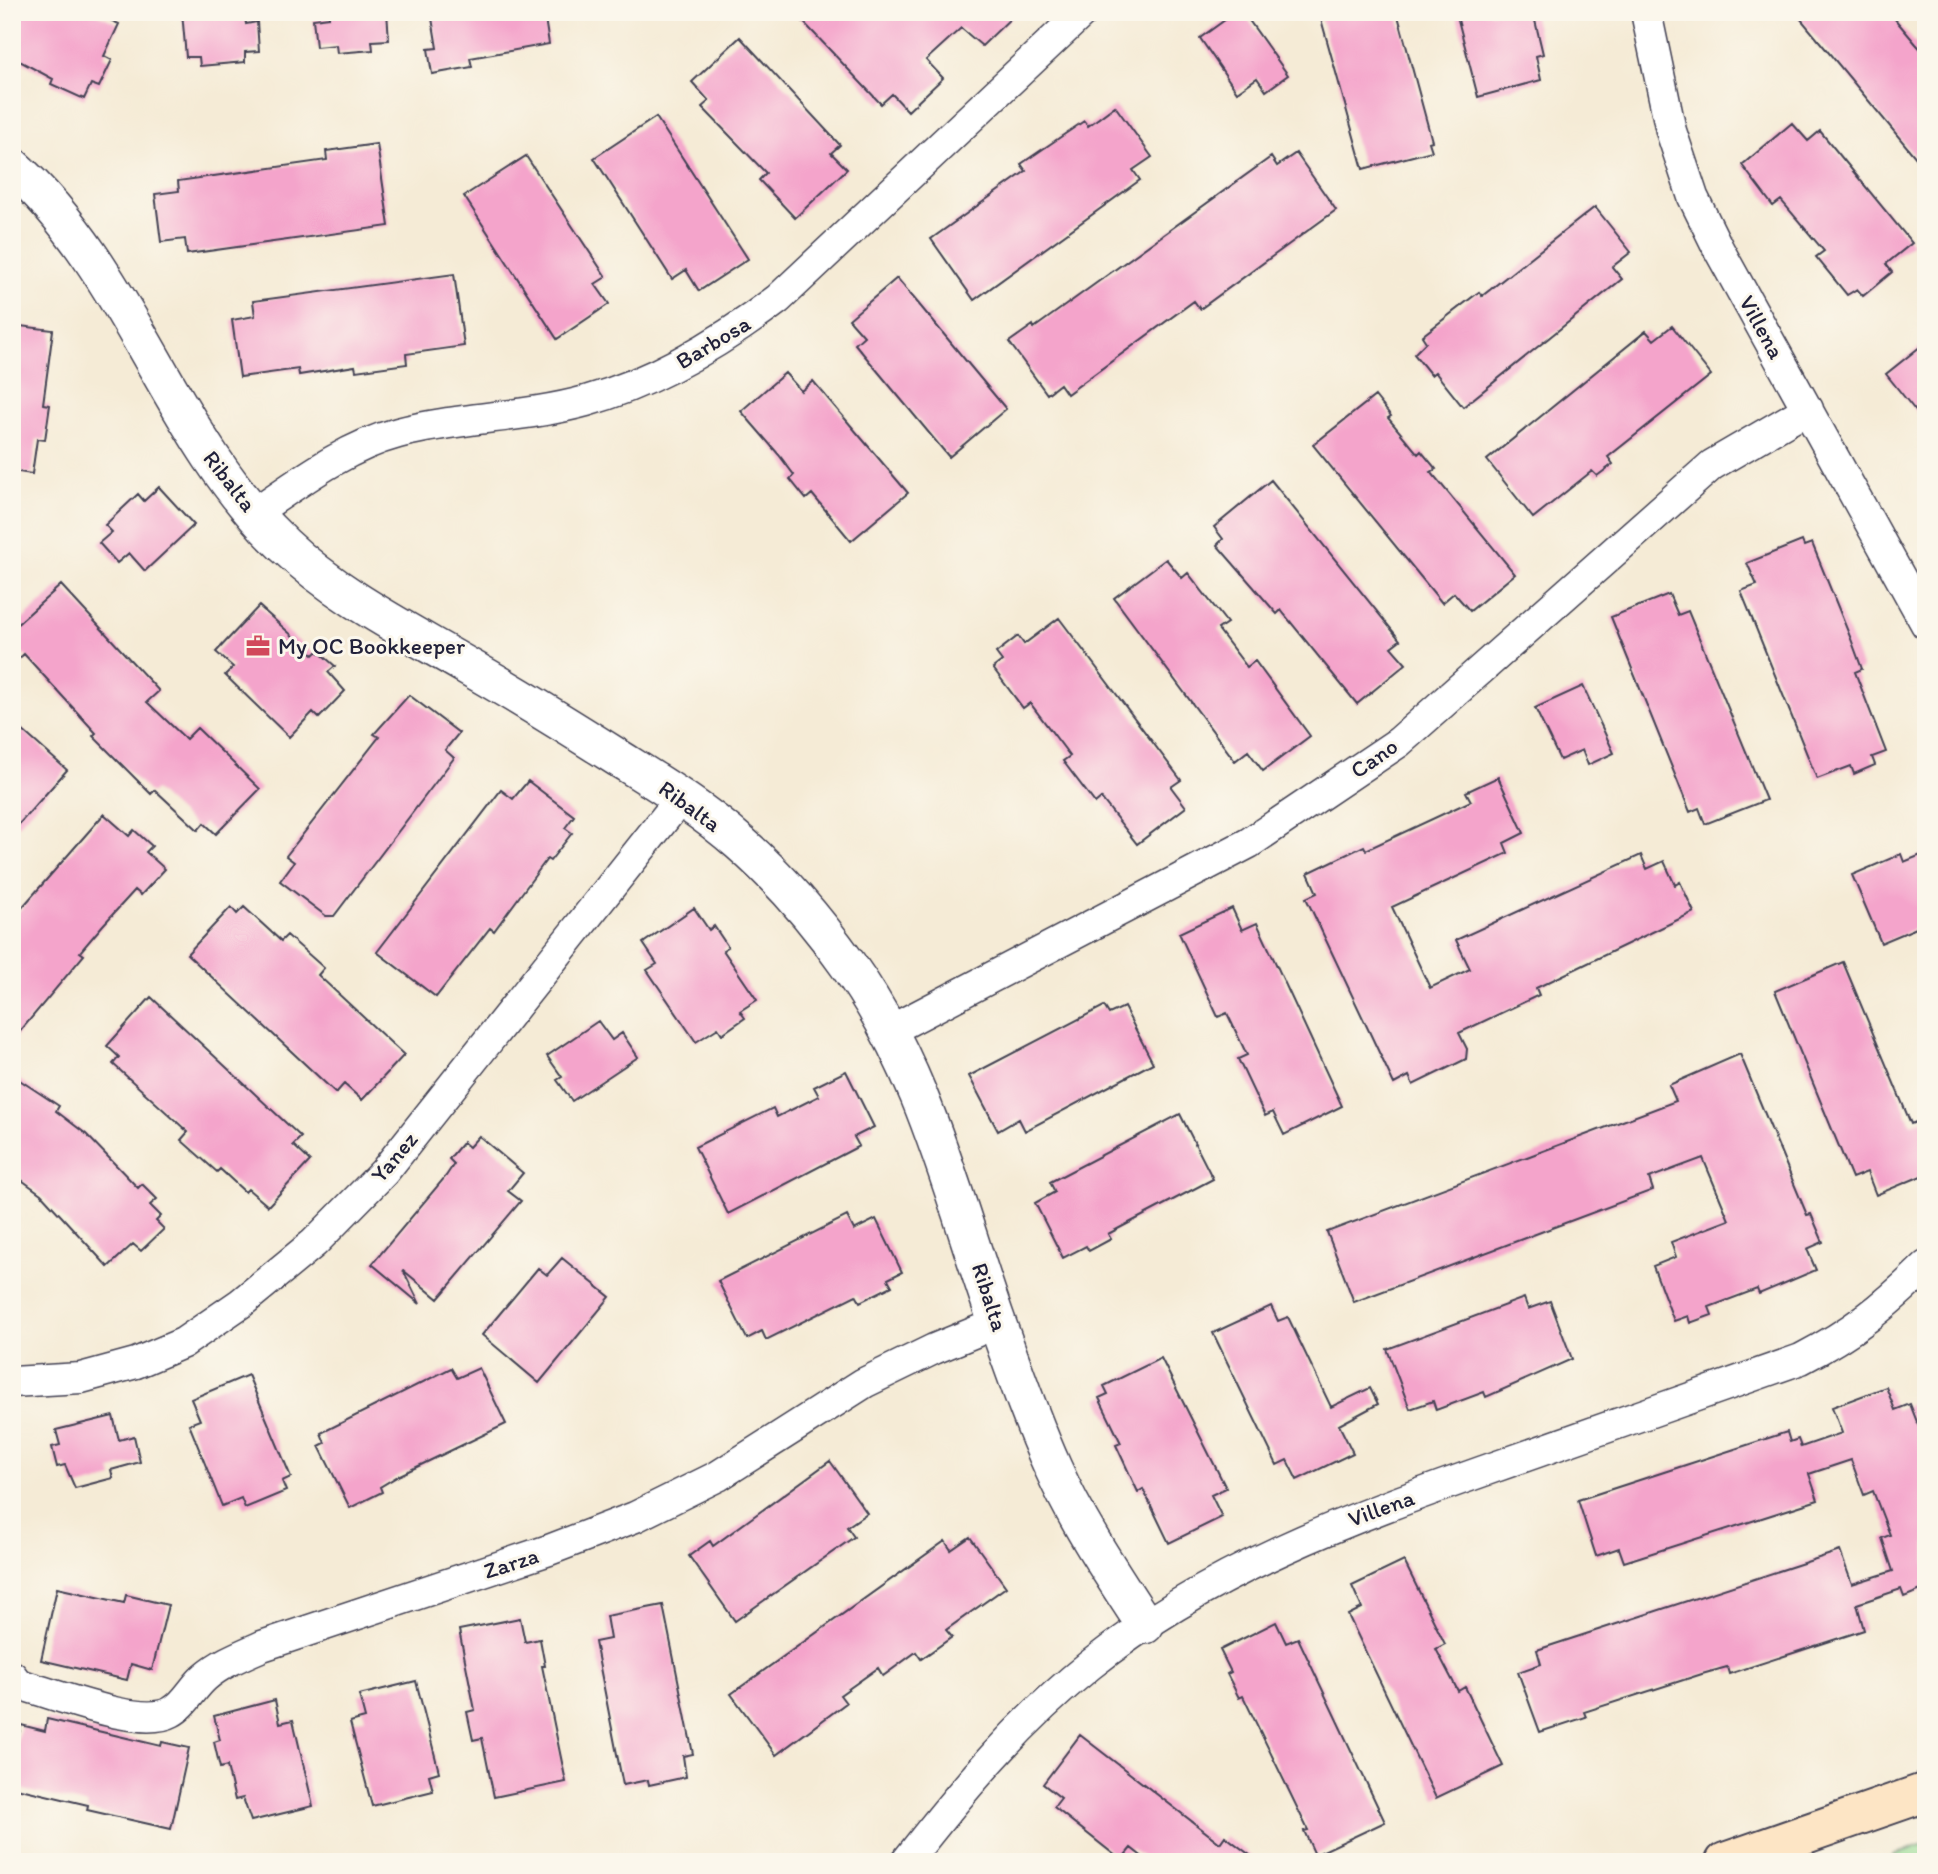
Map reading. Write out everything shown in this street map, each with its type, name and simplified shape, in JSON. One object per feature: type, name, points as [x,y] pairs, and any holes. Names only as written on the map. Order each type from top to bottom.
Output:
[{"type":"main road","points":[[1725,1862],[1926,1792]]},
{"type":"street","name":"Barbosa","points":[[254,513],[321,468],[397,434],[586,401],[639,382],[690,358],[733,333],[778,299],[1083,12]]},
{"type":"street","name":"Villena","points":[[1646,12],[1671,131],[1693,197],[1926,624]]},
{"type":"street","name":"Ribalta","points":[[12,166],[70,226],[100,268],[216,467],[282,544],[347,595],[532,704],[681,798],[741,843],[802,906],[850,968],[915,1082],[938,1141],[997,1323],[1053,1468],[1089,1538],[1145,1625]]},
{"type":"street","name":"Cano","points":[[887,1032],[1249,843],[1399,742],[1712,465],[1808,409]]},
{"type":"street","name":"Yanez","points":[[12,1382],[81,1378],[136,1363],[183,1343],[241,1303],[314,1243],[384,1172],[681,798]]},
{"type":"street","name":"Villena","points":[[906,1862],[970,1781],[1028,1719],[1090,1665],[1145,1625],[1216,1582],[1318,1532],[1801,1359],[1849,1334],[1926,1266]]},
{"type":"street","name":"Zarza","points":[[12,1676],[18,1684],[133,1716],[155,1718],[172,1712],[204,1677],[228,1661],[262,1646],[549,1550],[635,1517],[718,1476],[864,1383],[933,1349],[997,1323]]},
{"type":"green space","points":[[1926,1843],[1926,1862],[1894,1862],[1894,1855]]},
{"type":"building","points":[[12,12],[93,12],[119,24],[104,56],[112,60],[99,87],[91,84],[84,99],[51,84],[53,79],[12,57]]},
{"type":"building","points":[[182,12],[244,12],[246,24],[257,22],[259,51],[245,52],[245,62],[200,66],[199,57],[186,57]]},
{"type":"building","points":[[329,12],[387,12],[389,40],[372,41],[373,50],[337,53],[336,45],[316,47],[313,19],[329,17]]},
{"type":"building","points":[[431,12],[544,12],[549,44],[470,58],[472,67],[432,74],[428,49],[437,48]]},
{"type":"building","points":[[794,12],[1017,12],[982,46],[961,28],[926,60],[943,78],[908,111],[892,94],[881,104]]},
{"type":"building","points":[[1236,12],[1243,12],[1288,75],[1266,91],[1257,78],[1237,92],[1200,38]]},
{"type":"building","points":[[1319,12],[1397,12],[1432,141],[1429,142],[1432,151],[1363,169]]},
{"type":"building","points":[[1456,12],[1533,12],[1543,54],[1536,56],[1541,80],[1478,97]]},
{"type":"building","points":[[1795,12],[1889,12],[1926,55],[1926,170]]},
{"type":"building","points":[[740,37],[840,145],[831,153],[847,169],[795,218],[759,180],[766,173],[702,107],[709,101],[692,82]]},
{"type":"building","points":[[1115,106],[1152,157],[1133,170],[1140,180],[974,300],[931,239],[1026,171],[1021,164],[1084,121],[1088,126]]},
{"type":"building","points":[[656,117],[748,259],[699,291],[686,270],[672,279],[594,158]]},
{"type":"building","points":[[1792,123],[1808,141],[1820,131],[1912,243],[1886,264],[1892,272],[1863,296],[1857,289],[1847,295],[1816,257],[1824,251],[1781,200],[1773,206],[1742,165]]},
{"type":"building","points":[[377,144],[389,226],[187,254],[185,239],[161,242],[155,194],[179,191],[178,181],[327,160],[326,151]]},
{"type":"building","points":[[1296,153],[1336,210],[1200,309],[1194,301],[1067,394],[1060,384],[1047,394],[1009,342],[1033,325],[1034,328],[1271,157],[1277,166]]},
{"type":"building","points":[[526,156],[606,277],[595,284],[609,304],[557,339],[464,196]]},
{"type":"building","points":[[1595,207],[1631,252],[1612,267],[1622,279],[1463,407],[1435,372],[1431,375],[1414,354],[1426,342],[1422,336],[1479,292],[1482,296]]},
{"type":"building","points":[[454,274],[464,346],[406,354],[407,364],[356,371],[355,366],[299,375],[298,369],[240,377],[232,320],[255,316],[253,301]]},
{"type":"building","points":[[897,278],[1006,409],[949,457],[855,344],[864,336],[849,319]]},
{"type":"building","points":[[12,325],[53,330],[43,404],[50,405],[45,440],[37,439],[32,474],[12,471]]},
{"type":"building","points":[[1672,326],[1711,375],[1608,457],[1613,464],[1597,476],[1592,471],[1533,518],[1487,460],[1646,331],[1654,340]]},
{"type":"building","points":[[1926,342],[1926,424],[1886,374]]},
{"type":"building","points":[[785,373],[801,391],[813,381],[908,493],[851,541],[812,494],[806,499],[790,479],[794,475],[741,411]]},
{"type":"building","points":[[1375,396],[1391,416],[1388,418],[1418,454],[1421,451],[1436,469],[1431,472],[1515,574],[1470,611],[1454,593],[1442,603],[1313,445]]},
{"type":"building","points":[[1271,480],[1400,640],[1391,647],[1406,664],[1357,704],[1281,610],[1277,614],[1217,545],[1223,539],[1214,527]]},
{"type":"building","points":[[159,487],[194,525],[145,571],[129,553],[117,563],[99,543],[112,532],[105,525],[138,494],[144,501]]},
{"type":"building","points":[[1802,541],[1804,546],[1812,543],[1851,639],[1862,669],[1855,672],[1886,752],[1872,757],[1875,765],[1854,774],[1851,766],[1817,779],[1741,591],[1757,585],[1747,563]]},
{"type":"building","points":[[1166,559],[1182,578],[1188,573],[1227,623],[1218,629],[1247,667],[1255,661],[1310,736],[1263,771],[1248,751],[1235,761],[1114,598]]},
{"type":"building","points":[[61,585],[159,691],[147,702],[186,739],[197,728],[260,789],[216,834],[204,823],[198,830],[155,790],[151,794],[93,736],[96,733],[24,654],[12,665],[12,629]]},
{"type":"building","points":[[1669,594],[1678,615],[1688,611],[1766,800],[1705,824],[1699,808],[1690,812],[1611,617]]},
{"type":"building","points":[[259,606],[314,655],[318,651],[335,666],[328,672],[345,691],[319,718],[313,712],[289,737],[225,675],[233,667],[216,652]]},
{"type":"building","points":[[1059,618],[1181,780],[1171,787],[1186,807],[1137,844],[1101,798],[1095,803],[1063,761],[1070,756],[1030,703],[1023,708],[993,668],[1002,661],[996,653],[1018,636],[1024,644]]},
{"type":"building","points":[[1583,686],[1614,753],[1588,765],[1582,750],[1560,760],[1535,708]]},
{"type":"building","points":[[409,695],[459,733],[445,750],[454,758],[334,916],[326,916],[280,881],[294,862],[286,856],[379,737],[374,734]]},
{"type":"building","points":[[12,721],[67,770],[12,832]]},
{"type":"building","points":[[1498,777],[1524,833],[1504,843],[1508,853],[1392,907],[1430,988],[1470,969],[1456,940],[1641,855],[1647,869],[1664,861],[1675,885],[1680,882],[1694,912],[1536,988],[1539,995],[1459,1033],[1467,1049],[1466,1059],[1413,1085],[1409,1076],[1394,1084],[1306,898],[1317,893],[1308,873],[1364,846],[1366,850],[1471,801],[1466,792]]},
{"type":"building","points":[[528,781],[574,816],[565,828],[572,833],[550,861],[547,859],[494,931],[490,928],[436,997],[377,952],[501,790],[513,799]]},
{"type":"building","points":[[104,814],[129,836],[134,830],[152,846],[146,852],[165,869],[141,895],[135,890],[103,925],[80,952],[84,955],[12,1041],[12,919]]},
{"type":"building","points":[[1926,853],[1926,924],[1881,943],[1852,875],[1901,854],[1904,862]]},
{"type":"building","points":[[231,907],[237,914],[244,907],[281,941],[287,935],[324,968],[318,975],[404,1055],[362,1100],[344,1084],[336,1093],[187,954]]},
{"type":"building","points":[[694,908],[709,930],[714,926],[728,947],[723,950],[757,1000],[740,1011],[745,1018],[722,1034],[718,1028],[696,1042],[647,970],[657,964],[643,943]]},
{"type":"building","points":[[1232,908],[1242,930],[1257,923],[1342,1106],[1284,1135],[1273,1112],[1265,1116],[1238,1059],[1247,1055],[1227,1013],[1218,1017],[1179,933]]},
{"type":"building","points":[[1843,962],[1911,1124],[1926,1118],[1926,1174],[1876,1195],[1867,1172],[1852,1178],[1775,991]]},
{"type":"building","points":[[151,997],[301,1137],[293,1145],[310,1161],[268,1206],[248,1189],[245,1192],[220,1169],[217,1172],[181,1140],[188,1132],[113,1064],[119,1057],[107,1046]]},
{"type":"building","points":[[1104,1006],[1109,1014],[1124,1007],[1153,1063],[1025,1131],[1019,1119],[998,1131],[969,1076]]},
{"type":"building","points":[[598,1021],[612,1040],[622,1033],[638,1057],[572,1101],[557,1080],[562,1077],[547,1056]]},
{"type":"building","points":[[1740,1054],[1807,1215],[1811,1214],[1823,1242],[1807,1249],[1816,1270],[1759,1294],[1757,1289],[1709,1307],[1712,1315],[1690,1323],[1688,1316],[1674,1321],[1653,1266],[1676,1257],[1671,1242],[1729,1220],[1703,1158],[1649,1178],[1653,1190],[1354,1302],[1327,1232],[1676,1101],[1669,1085]]},
{"type":"building","points":[[846,1071],[874,1127],[854,1137],[859,1146],[728,1214],[695,1147],[773,1108],[777,1117],[819,1096],[814,1087]]},
{"type":"building","points":[[12,1075],[59,1106],[56,1111],[86,1134],[138,1188],[142,1184],[157,1199],[150,1205],[161,1216],[156,1221],[164,1229],[141,1251],[133,1244],[108,1267],[41,1194],[12,1173]]},
{"type":"building","points":[[1180,1114],[1213,1179],[1108,1234],[1111,1239],[1089,1251],[1086,1246],[1063,1258],[1035,1203],[1055,1192],[1050,1182]]},
{"type":"building","points":[[479,1136],[523,1173],[508,1191],[521,1201],[438,1299],[403,1270],[420,1304],[372,1264],[446,1176],[454,1164],[449,1159],[463,1142],[469,1147]]},
{"type":"building","points":[[847,1216],[854,1230],[876,1219],[902,1272],[888,1279],[892,1286],[860,1302],[856,1295],[766,1340],[762,1331],[747,1339],[718,1281]]},
{"type":"building","points":[[562,1258],[610,1297],[539,1383],[482,1335],[538,1268],[547,1275]]},
{"type":"building","points":[[1524,1298],[1528,1309],[1550,1301],[1572,1359],[1486,1397],[1484,1392],[1436,1410],[1433,1401],[1410,1409],[1387,1349]]},
{"type":"building","points":[[1271,1306],[1278,1321],[1288,1317],[1331,1407],[1370,1388],[1378,1404],[1339,1425],[1353,1453],[1297,1480],[1287,1460],[1277,1465],[1213,1333]]},
{"type":"building","points":[[1161,1358],[1226,1488],[1211,1495],[1222,1517],[1169,1543],[1143,1489],[1138,1492],[1116,1445],[1121,1443],[1099,1398],[1108,1394],[1104,1386]]},
{"type":"building","points":[[451,1368],[457,1378],[479,1368],[506,1424],[400,1475],[380,1487],[382,1492],[350,1508],[319,1446],[325,1443],[321,1433]]},
{"type":"building","points":[[248,1375],[291,1477],[282,1481],[286,1491],[245,1508],[241,1498],[222,1506],[189,1424],[200,1420],[191,1399]]},
{"type":"building","points":[[1886,1387],[1895,1410],[1910,1404],[1926,1445],[1926,1588],[1904,1597],[1901,1589],[1857,1604],[1864,1630],[1729,1674],[1727,1667],[1702,1674],[1584,1712],[1586,1717],[1540,1732],[1518,1672],[1541,1664],[1537,1650],[1840,1551],[1852,1584],[1893,1571],[1882,1538],[1890,1535],[1873,1491],[1864,1495],[1851,1460],[1809,1474],[1818,1500],[1624,1562],[1619,1548],[1596,1556],[1578,1500],[1787,1432],[1790,1442],[1798,1439],[1801,1447],[1842,1433],[1832,1407]]},
{"type":"building","points":[[113,1416],[119,1440],[134,1436],[140,1462],[111,1470],[113,1478],[75,1488],[65,1465],[57,1467],[52,1447],[60,1445],[56,1430]]},
{"type":"building","points":[[830,1461],[867,1513],[847,1527],[854,1537],[735,1621],[689,1556],[710,1541],[713,1546]]},
{"type":"building","points":[[970,1537],[1006,1587],[946,1630],[952,1637],[921,1659],[916,1652],[883,1676],[878,1668],[840,1695],[846,1703],[776,1755],[731,1694],[945,1541],[951,1550]]},
{"type":"building","points":[[1404,1561],[1445,1644],[1436,1649],[1458,1691],[1465,1687],[1503,1766],[1436,1798],[1348,1615],[1362,1608],[1352,1586]]},
{"type":"building","points":[[57,1588],[124,1603],[126,1595],[168,1605],[152,1670],[131,1664],[127,1680],[41,1660]]},
{"type":"building","points":[[663,1605],[693,1754],[683,1756],[686,1777],[649,1785],[648,1780],[623,1785],[595,1642],[610,1639],[606,1616]]},
{"type":"building","points":[[520,1618],[525,1642],[540,1639],[545,1666],[542,1666],[566,1782],[494,1797],[482,1738],[473,1740],[467,1712],[475,1710],[459,1630]]},
{"type":"building","points":[[1276,1622],[1286,1643],[1298,1638],[1385,1822],[1315,1855],[1304,1831],[1308,1830],[1243,1696],[1239,1698],[1227,1674],[1231,1672],[1220,1650]]},
{"type":"building","points":[[416,1681],[439,1772],[429,1775],[433,1791],[372,1806],[350,1722],[365,1718],[359,1695]]},
{"type":"building","points":[[275,1700],[280,1723],[293,1720],[313,1806],[251,1821],[243,1798],[235,1800],[227,1766],[220,1768],[214,1742],[220,1740],[214,1716]]},
{"type":"building","points":[[47,1719],[161,1746],[162,1742],[189,1748],[171,1829],[87,1810],[88,1805],[12,1787],[12,1762],[21,1725],[45,1731]]},
{"type":"building","points":[[1080,1735],[1220,1843],[1225,1836],[1259,1862],[1149,1862],[1131,1848],[1121,1860],[1054,1807],[1061,1798],[1043,1784]]},
{"type":"place","name":"My OC Bookkeeper","points":[[258,646]]}]
